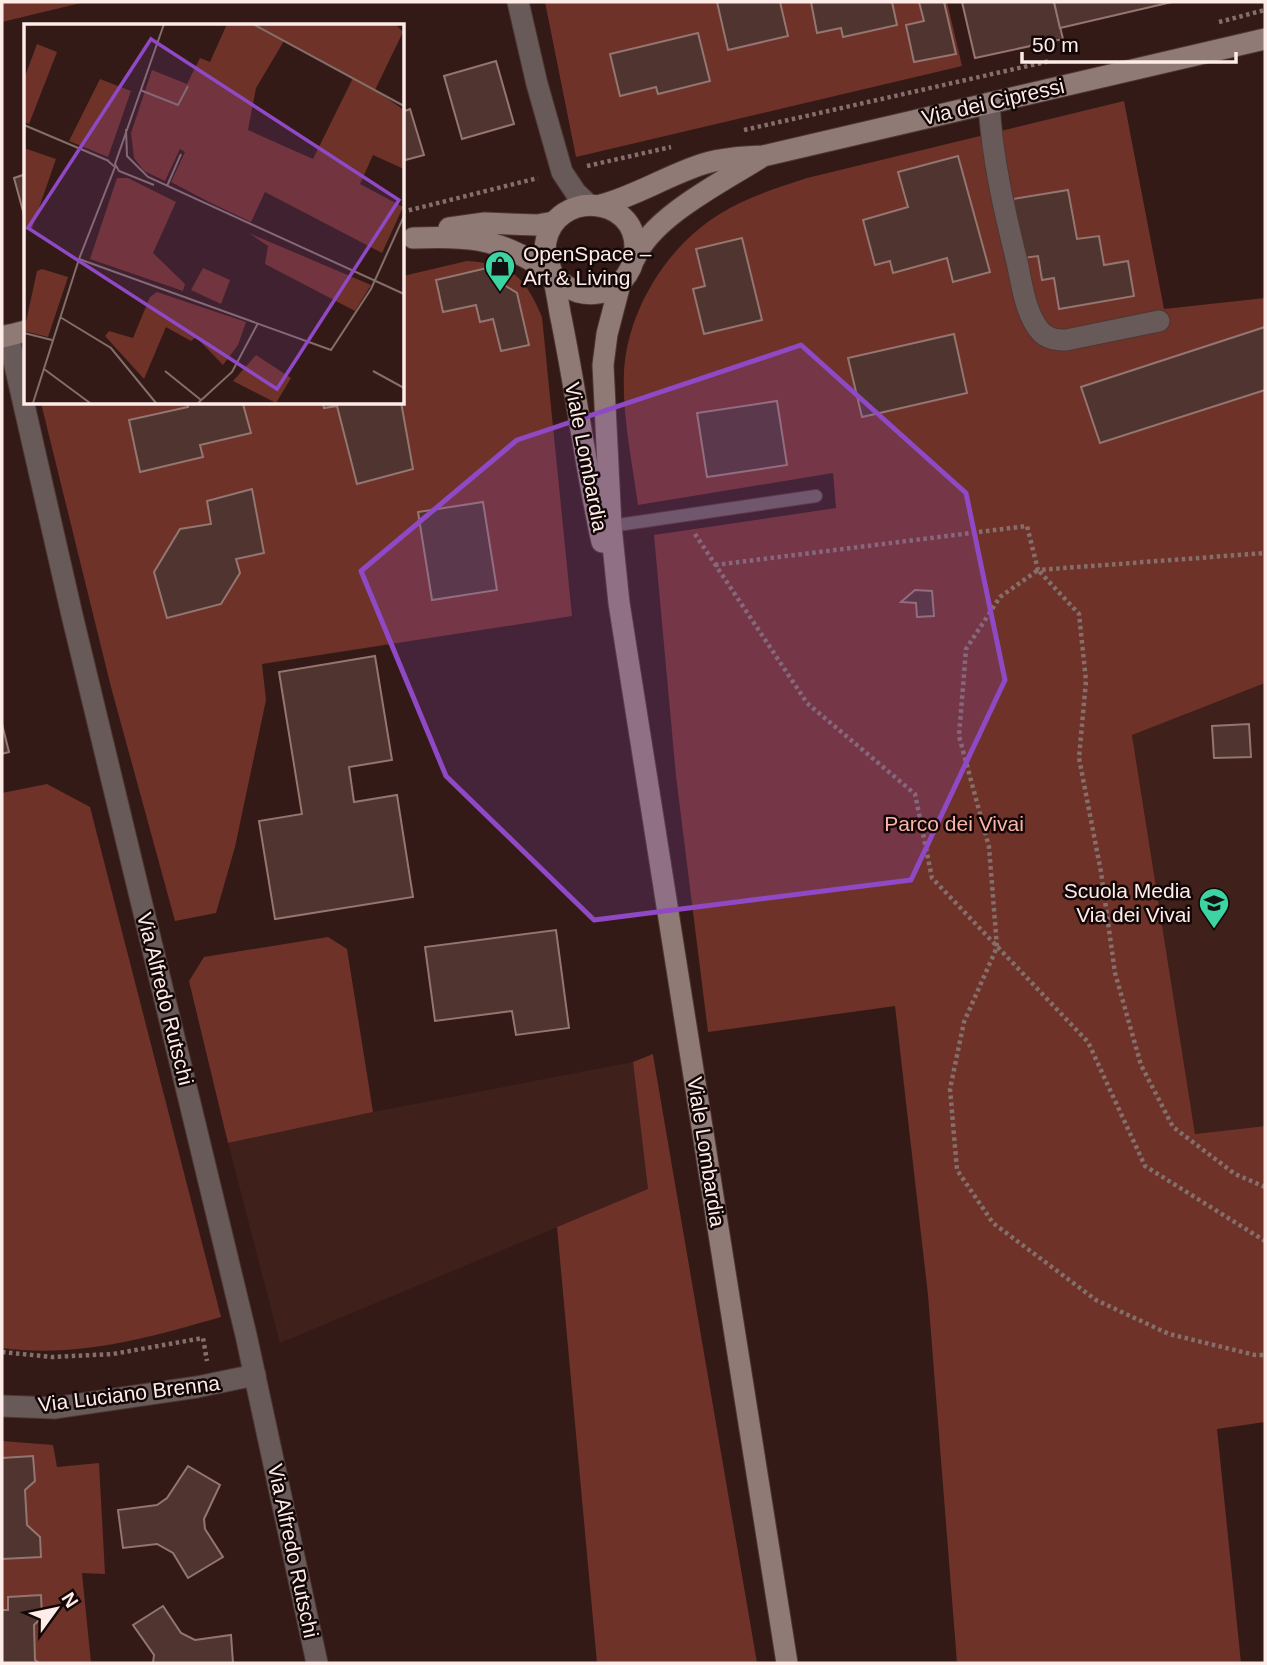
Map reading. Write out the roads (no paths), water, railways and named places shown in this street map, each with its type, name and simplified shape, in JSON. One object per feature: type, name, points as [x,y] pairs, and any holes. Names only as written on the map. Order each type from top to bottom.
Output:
[{"type":"main road","name":"Via dei Cipressi","points":[[595,205],[620,200],[701,165],[727,159],[763,156],[1265,39]]},
{"type":"main road","name":"Via dei Cipressi","points":[[635,258],[656,228],[763,156]]},
{"type":"main road","points":[[408,240],[454,237],[490,242],[511,250],[552,274],[568,289],[587,294],[604,292],[620,284],[630,272],[635,258],[635,241],[631,229],[617,212],[595,205],[580,205],[565,211],[554,222],[546,240],[546,256],[552,274]]},
{"type":"main road","points":[[408,240],[472,224],[537,225],[554,222]]},
{"type":"main road","name":"Viale Lombardia","points":[[552,274],[582,448],[624,640]]},
{"type":"main road","name":"Viale Lombardia","points":[[620,284],[607,334],[603,365],[611,527],[624,640],[787,1663]]},
{"type":"street","points":[[518,2],[562,172],[561,203],[554,222]]},
{"type":"street","points":[[989,103],[999,190],[1028,306],[1040,331],[1052,339],[1066,340],[1159,321]]},
{"type":"street","points":[[562,172],[576,193],[595,205]]},
{"type":"street","name":"Via Alfredo Rutschi","points":[[12,334],[24,390]]},
{"type":"street","name":"Via Alfredo Rutschi","points":[[27,404],[72,615],[256,1376],[317,1663]]},
{"type":"street","name":"Via Luciano Brenna","points":[[2,1406],[54,1408],[256,1376]]},
{"type":"lane","name":"Viale Lombardia","points":[[611,527],[816,496]]},
{"type":"place","name":"OpenSpace – Art & Living","points":[[500,293]]},
{"type":"place","name":"Scuola Media Via dei Vivai","points":[[1214,930]]},
{"type":"park label","name":"Parco dei Vivai","points":[[954,824]]}]
